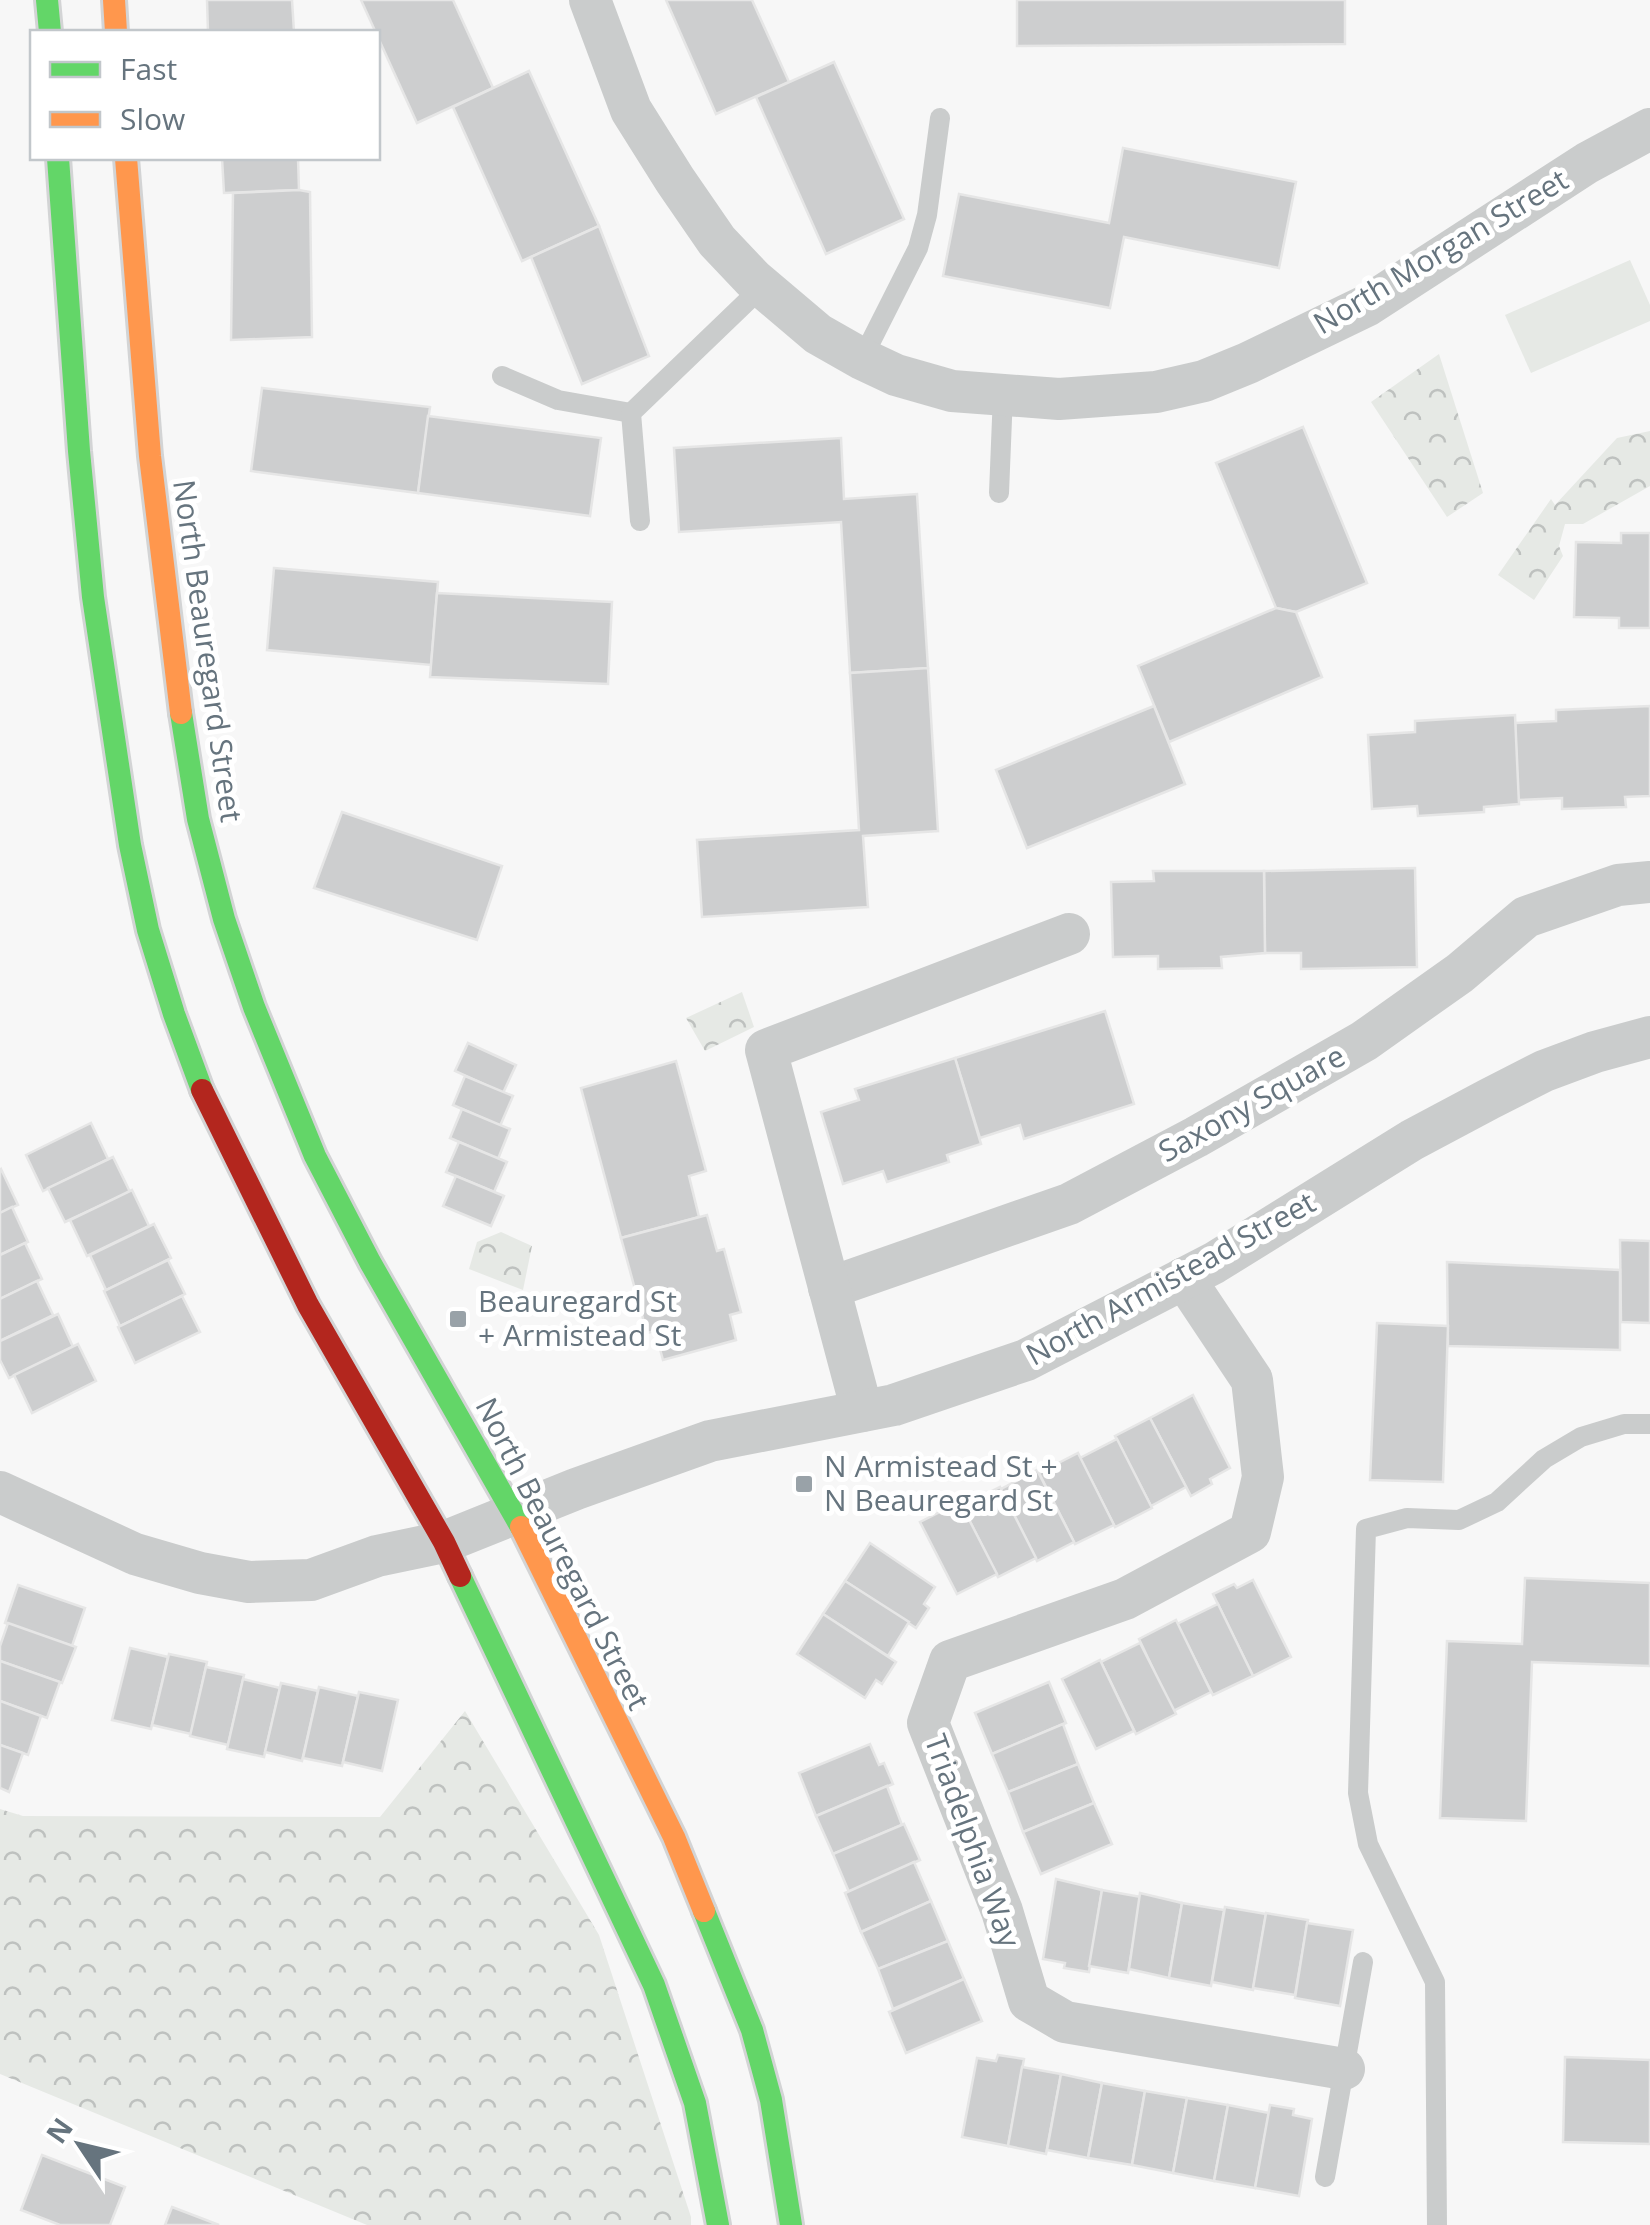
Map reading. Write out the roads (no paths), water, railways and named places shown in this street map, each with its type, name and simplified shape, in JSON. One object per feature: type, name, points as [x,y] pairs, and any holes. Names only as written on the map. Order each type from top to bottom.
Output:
[{"type":"main road","points":[[48,0],[50,30]]},
{"type":"main road","points":[[114,0],[116,30]]},
{"type":"main road","points":[[58,160],[93,597],[130,844],[148,930],[174,1014],[204,1096],[308,1306],[444,1542],[654,1985],[694,2103],[718,2225]]},
{"type":"main road","name":"North Beauregard Street","points":[[126,160],[150,456],[176,684],[198,819],[224,920],[254,1007],[315,1156],[370,1262],[514,1514],[674,1838],[752,2030],[771,2100],[791,2225]]},
{"type":"street","name":"North Morgan Street","points":[[590,0],[632,110],[717,241],[762,287],[818,334],[896,375],[952,391],[1059,399],[1156,392],[1204,381],[1368,305],[1587,163],[1650,129]]},
{"type":"street","name":"Saxony Square","points":[[830,1288],[1069,1204],[1364,1042],[1460,972],[1526,917],[1618,885],[1650,882]]},
{"type":"street","points":[[862,1411],[766,1050],[1068,934]]},
{"type":"street","name":"North Armistead Street","points":[[444,1542],[710,1441],[894,1405],[1026,1360],[1184,1278],[1412,1140],[1544,1071],[1650,1037]]},
{"type":"street","name":"Triadelphia Way","points":[[1184,1278],[1252,1380],[1263,1476],[1250,1532],[1126,1599],[950,1661],[928,1723],[1002,1911],[1029,2002],[1065,2022],[1344,2068]]},
{"type":"street","points":[[0,1492],[135,1554],[249,1582],[311,1580],[360,1532],[444,1542]]},
{"type":"lane","points":[[862,359],[918,248],[928,215],[940,118]]},
{"type":"lane","points":[[632,413],[762,287]]},
{"type":"lane","points":[[502,376],[558,400],[632,413]]},
{"type":"lane","points":[[999,493],[1003,394]]},
{"type":"lane","points":[[632,413],[640,521]]},
{"type":"lane","points":[[1436,2225],[1434,1982],[1368,1844],[1358,1793],[1366,1529],[1407,1518],[1458,1520],[1497,1502],[1544,1458],[1581,1437],[1624,1424],[1650,1424]]},
{"type":"lane","points":[[1325,2177],[1363,1962]]},
{"type":"place","name":"Beauregard St + Armistead St","points":[[458,1319]]},
{"type":"place","name":"N Armistead St + N Beauregard St","points":[[804,1484]]}]
